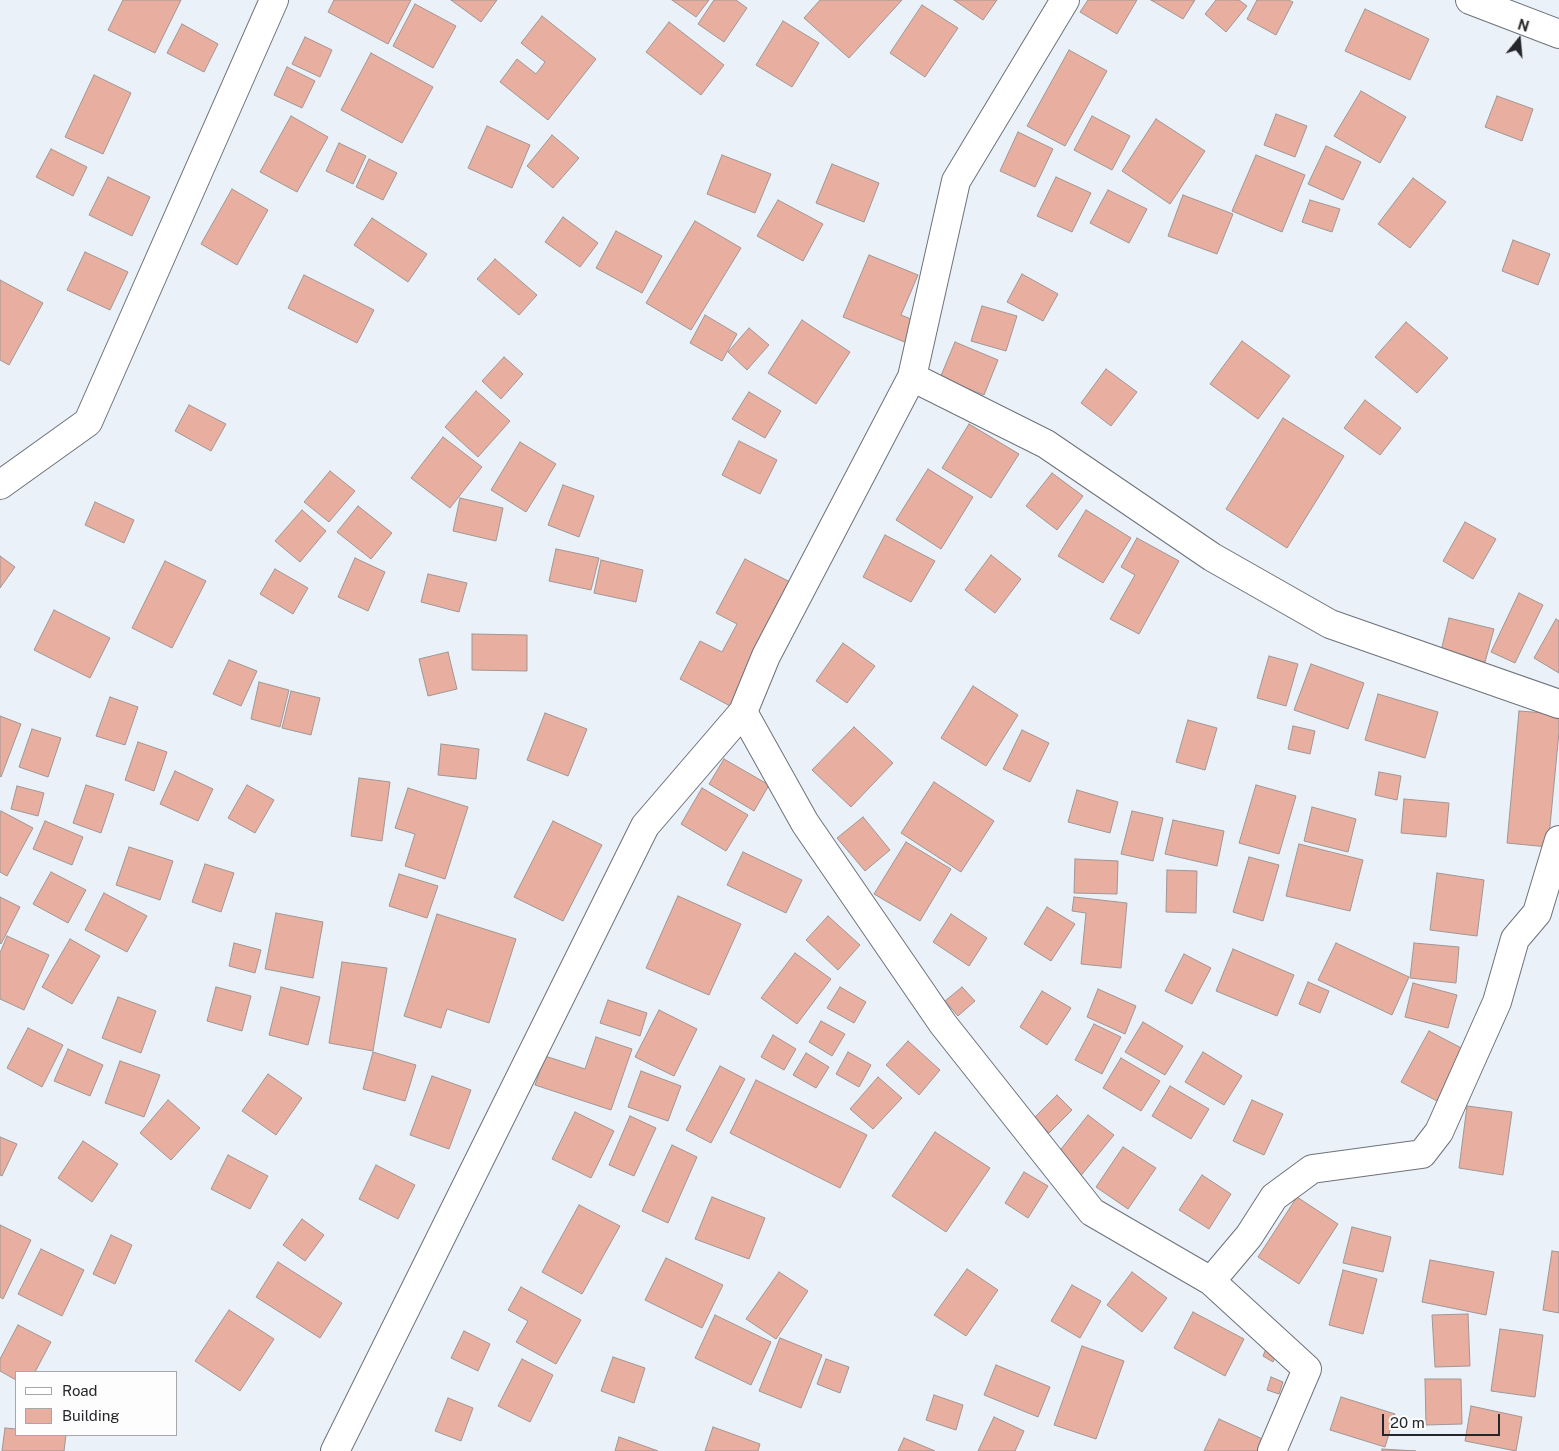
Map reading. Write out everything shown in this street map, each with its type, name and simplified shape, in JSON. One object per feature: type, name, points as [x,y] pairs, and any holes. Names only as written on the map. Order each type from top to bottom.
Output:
[{"type":"street","points":[[0,485],[88,422],[274,0]]},
{"type":"street","points":[[335,1451],[645,826],[743,712],[766,656],[912,377],[956,181],[1065,0]]},
{"type":"street","points":[[1470,0],[1559,34]]},
{"type":"street","points":[[912,377],[1046,444],[1212,557],[1330,624],[1559,704]]},
{"type":"street","points":[[743,712],[805,823],[937,1016],[1092,1212],[1211,1281],[1307,1369],[1272,1451]]},
{"type":"street","points":[[1211,1281],[1249,1236],[1274,1197],[1312,1169],[1422,1154],[1440,1132],[1497,1002],[1515,939],[1537,913],[1559,840]]},
{"type":"building","points":[[123,0],[181,0],[155,53],[108,30]]},
{"type":"building","points":[[334,0],[411,0],[388,44],[328,12]]},
{"type":"building","points":[[451,0],[497,0],[481,22]]},
{"type":"building","points":[[672,0],[709,0],[696,17]]},
{"type":"building","points":[[714,0],[736,0],[747,8],[724,42],[698,24]]},
{"type":"building","points":[[820,0],[902,0],[849,58],[804,18]]},
{"type":"building","points":[[954,0],[997,0],[983,20]]},
{"type":"building","points":[[1088,0],[1137,0],[1117,34],[1080,12]]},
{"type":"building","points":[[1151,0],[1195,0],[1183,19]]},
{"type":"building","points":[[1216,0],[1239,0],[1247,6],[1226,32],[1205,14]]},
{"type":"building","points":[[1257,0],[1288,0],[1293,2],[1276,35],[1247,19]]},
{"type":"building","points":[[415,4],[456,26],[433,68],[393,46]]},
{"type":"building","points":[[922,5],[958,28],[925,77],[890,53]]},
{"type":"building","points":[[1365,9],[1429,39],[1410,80],[1345,51]]},
{"type":"building","points":[[542,16],[596,59],[548,120],[500,82],[517,59],[536,74],[545,62],[521,43]]},
{"type":"building","points":[[783,21],[819,43],[792,87],[756,65]]},
{"type":"building","points":[[669,22],[724,65],[701,95],[646,52]]},
{"type":"building","points":[[182,24],[218,44],[204,72],[167,53]]},
{"type":"building","points":[[305,37],[332,50],[320,77],[292,64]]},
{"type":"building","points":[[1069,50],[1107,71],[1065,146],[1027,126]]},
{"type":"building","points":[[371,53],[433,87],[402,143],[341,110]]},
{"type":"building","points":[[287,67],[315,81],[302,108],[274,95]]},
{"type":"building","points":[[94,75],[131,93],[103,154],[65,137]]},
{"type":"building","points":[[1361,91],[1406,117],[1380,163],[1334,136]]},
{"type":"building","points":[[1497,96],[1533,109],[1522,141],[1485,127]]},
{"type":"building","points":[[1276,114],[1307,126],[1295,157],[1264,145]]},
{"type":"building","points":[[291,116],[328,137],[297,192],[260,172]]},
{"type":"building","points":[[1092,116],[1130,136],[1112,170],[1074,150]]},
{"type":"building","points":[[1156,119],[1205,151],[1170,204],[1122,171]]},
{"type":"building","points":[[487,126],[530,145],[512,188],[468,168]]},
{"type":"building","points":[[1018,132],[1053,149],[1035,187],[1000,171]]},
{"type":"building","points":[[552,135],[579,158],[553,188],[527,166]]},
{"type":"building","points":[[339,143],[366,156],[353,184],[326,171]]},
{"type":"building","points":[[1326,146],[1361,162],[1343,200],[1308,184]]},
{"type":"building","points":[[51,149],[87,167],[73,196],[36,177]]},
{"type":"building","points":[[722,155],[771,174],[755,213],[707,194]]},
{"type":"building","points":[[1256,155],[1305,175],[1282,232],[1232,211]]},
{"type":"building","points":[[369,159],[397,173],[383,200],[356,187]]},
{"type":"building","points":[[832,164],[879,183],[864,222],[816,203]]},
{"type":"building","points":[[108,177],[150,197],[132,236],[89,215]]},
{"type":"building","points":[[1056,177],[1091,193],[1072,232],[1037,216]]},
{"type":"building","points":[[1413,178],[1446,202],[1410,248],[1378,224]]},
{"type":"building","points":[[232,189],[268,210],[237,265],[201,244]]},
{"type":"building","points":[[1108,190],[1147,209],[1129,243],[1090,223]]},
{"type":"building","points":[[1183,195],[1233,214],[1217,254],[1168,236]]},
{"type":"building","points":[[778,200],[823,224],[803,261],[757,236]]},
{"type":"building","points":[[1310,200],[1340,209],[1332,232],[1302,222]]},
{"type":"building","points":[[563,217],[598,243],[580,267],[545,242]]},
{"type":"building","points":[[372,218],[427,254],[408,282],[354,245]]},
{"type":"building","points":[[695,221],[741,248],[691,330],[646,303]]},
{"type":"building","points":[[616,231],[662,256],[642,293],[596,268]]},
{"type":"building","points":[[1513,240],[1550,254],[1538,285],[1502,271]]},
{"type":"building","points":[[85,252],[128,272],[110,310],[67,290]]},
{"type":"building","points":[[869,255],[918,275],[901,315],[916,321],[907,343],[843,317]]},
{"type":"building","points":[[495,259],[537,295],[519,315],[477,279]]},
{"type":"building","points":[[1022,274],[1058,294],[1043,321],[1007,302]]},
{"type":"building","points":[[304,275],[374,310],[357,343],[288,308]]},
{"type":"building","points":[[0,280],[43,303],[9,365],[0,360]]},
{"type":"building","points":[[982,306],[1017,316],[1006,351],[971,341]]},
{"type":"building","points":[[705,315],[737,334],[722,361],[690,343]]},
{"type":"building","points":[[802,320],[850,352],[816,404],[768,373]]},
{"type":"building","points":[[1406,322],[1448,358],[1417,393],[1375,357]]},
{"type":"building","points":[[749,328],[769,345],[747,370],[728,352]]},
{"type":"building","points":[[1242,341],[1290,376],[1258,419],[1210,384]]},
{"type":"building","points":[[955,342],[998,360],[984,395],[940,378]]},
{"type":"building","points":[[504,357],[523,374],[501,399],[482,381]]},
{"type":"building","points":[[1106,369],[1137,392],[1111,426],[1081,403]]},
{"type":"building","points":[[476,391],[510,421],[478,457],[445,427]]},
{"type":"building","points":[[749,392],[781,411],[765,438],[732,419]]},
{"type":"building","points":[[1365,400],[1401,428],[1380,455],[1344,428]]},
{"type":"building","points":[[189,405],[226,424],[211,451],[175,431]]},
{"type":"building","points":[[1283,418],[1344,456],[1287,548],[1226,509]]},
{"type":"building","points":[[969,424],[1019,454],[991,498],[942,468]]},
{"type":"building","points":[[443,437],[482,467],[450,508],[411,478]]},
{"type":"building","points":[[739,441],[777,460],[760,494],[722,475]]},
{"type":"building","points":[[520,442],[556,464],[526,512],[491,490]]},
{"type":"building","points":[[928,469],[973,497],[941,549],[896,520]]},
{"type":"building","points":[[330,471],[355,491],[329,522],[304,502]]},
{"type":"building","points":[[1052,473],[1083,496],[1057,530],[1026,506]]},
{"type":"building","points":[[563,485],[594,496],[579,537],[548,525]]},
{"type":"building","points":[[460,498],[503,508],[496,541],[453,531]]},
{"type":"building","points":[[95,502],[134,520],[124,543],[85,525]]},
{"type":"building","points":[[358,506],[392,533],[371,559],[337,532]]},
{"type":"building","points":[[302,510],[326,531],[300,562],[275,541]]},
{"type":"building","points":[[1086,510],[1131,538],[1103,583],[1058,556]]},
{"type":"building","points":[[1465,522],[1496,539],[1473,579],[1443,561]]},
{"type":"building","points":[[885,535],[935,561],[911,602],[863,577]]},
{"type":"building","points":[[1137,538],[1179,561],[1139,634],[1110,619],[1135,575],[1121,567]]},
{"type":"building","points":[[556,549],[599,558],[591,590],[549,581]]},
{"type":"building","points":[[991,555],[1021,579],[995,613],[965,590]]},
{"type":"building","points":[[0,556],[15,567],[0,588]]},
{"type":"building","points":[[355,558],[385,572],[368,611],[338,597]]},
{"type":"building","points":[[745,559],[794,584],[730,706],[680,679],[700,641],[722,652],[737,624],[716,613]]},
{"type":"building","points":[[601,560],[643,570],[636,602],[594,593]]},
{"type":"building","points":[[165,561],[206,581],[172,648],[132,628]]},
{"type":"building","points":[[275,569],[308,588],[293,614],[260,594]]},
{"type":"building","points":[[428,574],[467,583],[459,612],[421,602]]},
{"type":"building","points":[[1519,593],[1543,605],[1515,663],[1491,652]]},
{"type":"building","points":[[54,610],[110,638],[90,678],[34,650]]},
{"type":"building","points":[[1449,618],[1494,629],[1485,662],[1441,651]]},
{"type":"building","points":[[1556,619],[1559,621],[1559,673],[1534,658]]},
{"type":"building","points":[[472,634],[527,635],[527,671],[472,670]]},
{"type":"building","points":[[843,643],[875,666],[847,703],[816,681]]},
{"type":"building","points":[[448,652],[457,689],[428,696],[419,659]]},
{"type":"building","points":[[1269,656],[1298,664],[1286,706],[1257,698]]},
{"type":"building","points":[[229,660],[257,671],[241,706],[213,694]]},
{"type":"building","points":[[1311,664],[1364,683],[1348,729],[1294,710]]},
{"type":"building","points":[[259,682],[289,690],[280,727],[251,719]]},
{"type":"building","points":[[973,686],[1018,715],[986,766],[941,738]]},
{"type":"building","points":[[291,691],[320,698],[311,735],[282,728]]},
{"type":"building","points":[[1378,694],[1438,712],[1425,758],[1365,740]]},
{"type":"building","points":[[110,697],[138,707],[125,745],[96,736]]},
{"type":"building","points":[[1519,711],[1559,714],[1548,847],[1507,843]]},
{"type":"building","points":[[545,713],[587,729],[568,776],[527,760]]},
{"type":"building","points":[[0,716],[21,724],[1,777],[0,776]]},
{"type":"building","points":[[1188,720],[1217,728],[1205,770],[1176,762]]},
{"type":"building","points":[[1293,726],[1315,731],[1310,754],[1288,749]]},
{"type":"building","points":[[854,727],[893,763],[851,807],[812,770]]},
{"type":"building","points":[[32,729],[61,738],[48,777],[19,767]]},
{"type":"building","points":[[1022,730],[1049,743],[1030,782],[1003,769]]},
{"type":"building","points":[[138,742],[167,752],[154,791],[125,780]]},
{"type":"building","points":[[441,744],[479,749],[476,779],[438,775]]},
{"type":"building","points":[[724,759],[769,785],[754,811],[709,784]]},
{"type":"building","points":[[175,771],[213,789],[198,821],[160,804]]},
{"type":"building","points":[[1379,772],[1401,776],[1397,800],[1375,795]]},
{"type":"building","points":[[359,778],[390,782],[382,841],[351,836]]},
{"type":"building","points":[[934,782],[994,821],[961,872],[901,833]]},
{"type":"building","points":[[86,785],[114,794],[101,833],[73,823]]},
{"type":"building","points":[[247,785],[274,800],[255,833],[228,818]]},
{"type":"building","points":[[1256,785],[1296,796],[1279,854],[1239,843]]},
{"type":"building","points":[[17,786],[44,793],[38,816],[11,809]]},
{"type":"building","points":[[408,788],[468,807],[445,879],[405,866],[415,834],[395,828]]},
{"type":"building","points":[[702,788],[748,815],[726,851],[681,824]]},
{"type":"building","points":[[1077,790],[1118,802],[1110,833],[1068,822]]},
{"type":"building","points":[[1404,799],[1449,803],[1446,837],[1401,833]]},
{"type":"building","points":[[1312,807],[1356,819],[1348,852],[1304,841]]},
{"type":"building","points":[[1,811],[33,828],[7,876],[0,872]]},
{"type":"building","points":[[1132,811],[1163,818],[1153,861],[1121,854]]},
{"type":"building","points":[[863,817],[890,850],[865,871],[837,838]]},
{"type":"building","points":[[1173,820],[1224,831],[1217,866],[1165,854]]},
{"type":"building","points":[[45,821],[83,837],[72,865],[33,849]]},
{"type":"building","points":[[553,821],[602,845],[563,921],[514,897]]},
{"type":"building","points":[[906,842],[951,869],[920,921],[874,894]]},
{"type":"building","points":[[1299,844],[1363,860],[1350,911],[1286,896]]},
{"type":"building","points":[[129,847],[173,861],[160,900],[116,885]]},
{"type":"building","points":[[743,852],[802,880],[786,913],[727,885]]},
{"type":"building","points":[[1249,857],[1279,865],[1263,921],[1233,912]]},
{"type":"building","points":[[1075,859],[1118,861],[1117,894],[1074,893]]},
{"type":"building","points":[[205,864],[234,873],[221,912],[192,902]]},
{"type":"building","points":[[1167,870],[1197,871],[1196,913],[1166,912]]},
{"type":"building","points":[[51,872],[86,890],[68,923],[33,904]]},
{"type":"building","points":[[1437,873],[1484,880],[1477,936],[1430,930]]},
{"type":"building","points":[[399,874],[438,886],[427,918],[389,906]]},
{"type":"building","points":[[104,893],[147,916],[127,952],[85,930]]},
{"type":"building","points":[[678,896],[741,924],[709,995],[646,968]]},
{"type":"building","points":[[0,897],[20,907],[1,944],[0,943]]},
{"type":"building","points":[[1074,897],[1127,903],[1121,968],[1081,964],[1086,913],[1072,911]]},
{"type":"building","points":[[1047,907],[1075,924],[1051,961],[1024,944]]},
{"type":"building","points":[[276,913],[323,922],[313,978],[265,969]]},
{"type":"building","points":[[437,914],[516,939],[489,1023],[447,1009],[441,1028],[404,1016]]},
{"type":"building","points":[[951,914],[987,938],[969,966],[933,942]]},
{"type":"building","points":[[828,916],[860,945],[838,970],[806,940]]},
{"type":"building","points":[[7,936],[49,955],[24,1010],[0,999],[0,953]]},
{"type":"building","points":[[70,939],[100,956],[72,1004],[42,987]]},
{"type":"building","points":[[234,943],[261,950],[255,973],[229,966]]},
{"type":"building","points":[[1336,943],[1409,977],[1392,1015],[1318,980]]},
{"type":"building","points":[[1414,943],[1459,947],[1456,983],[1410,978]]},
{"type":"building","points":[[1233,949],[1294,975],[1277,1016],[1216,991]]},
{"type":"building","points":[[795,953],[831,979],[797,1024],[761,998]]},
{"type":"building","points":[[1184,954],[1211,968],[1192,1004],[1165,991]]},
{"type":"building","points":[[342,962],[387,968],[373,1051],[329,1043]]},
{"type":"building","points":[[1308,982],[1329,991],[1320,1013],[1299,1004]]},
{"type":"building","points":[[1413,983],[1457,995],[1448,1028],[1405,1017]]},
{"type":"building","points":[[216,987],[251,996],[242,1031],[207,1021]]},
{"type":"building","points":[[281,987],[320,997],[308,1045],[269,1035]]},
{"type":"building","points":[[840,987],[866,1002],[854,1023],[827,1008]]},
{"type":"building","points":[[962,987],[975,1001],[958,1016],[945,1001]]},
{"type":"building","points":[[1098,989],[1136,1006],[1125,1034],[1087,1017]]},
{"type":"building","points":[[1042,991],[1071,1008],[1047,1045],[1020,1027]]},
{"type":"building","points":[[118,997],[156,1011],[141,1053],[102,1038]]},
{"type":"building","points":[[608,1000],[647,1013],[640,1036],[600,1023]]},
{"type":"building","points":[[659,1010],[697,1029],[674,1076],[635,1057]]},
{"type":"building","points":[[821,1021],[845,1034],[832,1056],[809,1042]]},
{"type":"building","points":[[1143,1022],[1183,1046],[1165,1075],[1125,1052]]},
{"type":"building","points":[[1094,1024],[1121,1037],[1102,1074],[1075,1060]]},
{"type":"building","points":[[28,1028],[63,1045],[42,1087],[7,1068]]},
{"type":"building","points":[[1429,1031],[1465,1050],[1437,1101],[1401,1082]]},
{"type":"building","points":[[773,1035],[796,1049],[784,1070],[761,1057]]},
{"type":"building","points":[[596,1037],[632,1049],[611,1110],[535,1085],[545,1056],[585,1069]]},
{"type":"building","points":[[908,1041],[940,1070],[919,1095],[886,1065]]},
{"type":"building","points":[[68,1049],[103,1065],[90,1096],[54,1081]]},
{"type":"building","points":[[373,1052],[416,1065],[405,1101],[363,1089]]},
{"type":"building","points":[[848,1052],[871,1065],[859,1087],[836,1074]]},
{"type":"building","points":[[1203,1052],[1242,1076],[1224,1105],[1185,1082]]},
{"type":"building","points":[[806,1053],[829,1067],[816,1088],[793,1075]]},
{"type":"building","points":[[1121,1058],[1160,1081],[1141,1111],[1103,1088]]},
{"type":"building","points":[[120,1061],[160,1075],[144,1117],[105,1103]]},
{"type":"building","points":[[720,1066],[745,1079],[711,1143],[686,1130]]},
{"type":"building","points":[[641,1071],[681,1086],[668,1121],[628,1107]]},
{"type":"building","points":[[268,1074],[302,1098],[276,1135],[242,1111]]},
{"type":"building","points":[[432,1076],[471,1090],[449,1149],[410,1135]]},
{"type":"building","points":[[878,1077],[902,1098],[873,1129],[850,1109]]},
{"type":"building","points":[[756,1080],[867,1135],[840,1188],[730,1133]]},
{"type":"building","points":[[1170,1086],[1209,1109],[1191,1139],[1152,1116]]},
{"type":"building","points":[[1057,1095],[1072,1110],[1049,1133],[1034,1118]]},
{"type":"building","points":[[168,1100],[200,1128],[171,1160],[140,1133]]},
{"type":"building","points":[[1252,1100],[1283,1114],[1264,1155],[1233,1141]]},
{"type":"building","points":[[1467,1106],[1512,1112],[1503,1175],[1459,1168]]},
{"type":"building","points":[[575,1112],[614,1131],[591,1178],[552,1159]]},
{"type":"building","points":[[1088,1115],[1114,1135],[1079,1178],[1054,1158]]},
{"type":"building","points":[[630,1116],[656,1128],[634,1176],[609,1165]]},
{"type":"building","points":[[935,1132],[990,1168],[946,1232],[892,1196]]},
{"type":"building","points":[[0,1137],[17,1144],[2,1176],[0,1175]]},
{"type":"building","points":[[83,1141],[118,1164],[92,1202],[58,1178]]},
{"type":"building","points":[[672,1145],[697,1157],[668,1223],[642,1211]]},
{"type":"building","points":[[1123,1147],[1156,1168],[1128,1209],[1096,1187]]},
{"type":"building","points":[[228,1155],[268,1176],[250,1209],[211,1189]]},
{"type":"building","points":[[376,1165],[415,1185],[398,1219],[359,1199]]},
{"type":"building","points":[[1024,1172],[1048,1186],[1028,1218],[1005,1203]]},
{"type":"building","points":[[1202,1175],[1231,1194],[1209,1229],[1179,1210]]},
{"type":"building","points":[[712,1197],[765,1218],[749,1259],[695,1239]]},
{"type":"building","points":[[1297,1197],[1338,1224],[1299,1284],[1258,1257]]},
{"type":"building","points":[[579,1205],[620,1226],[582,1294],[542,1272]]},
{"type":"building","points":[[302,1219],[324,1235],[305,1261],[283,1245]]},
{"type":"building","points":[[0,1225],[31,1240],[3,1299],[0,1297]]},
{"type":"building","points":[[1352,1227],[1391,1237],[1383,1272],[1343,1263]]},
{"type":"building","points":[[111,1235],[132,1245],[115,1284],[93,1274]]},
{"type":"building","points":[[41,1249],[84,1270],[62,1316],[18,1294]]},
{"type":"building","points":[[1552,1251],[1559,1252],[1559,1313],[1543,1310]]},
{"type":"building","points":[[666,1258],[723,1285],[702,1328],[645,1300]]},
{"type":"building","points":[[1430,1260],[1494,1272],[1486,1315],[1422,1302]]},
{"type":"building","points":[[278,1262],[342,1303],[320,1338],[256,1297]]},
{"type":"building","points":[[967,1269],[998,1290],[966,1336],[934,1315]]},
{"type":"building","points":[[1343,1270],[1377,1279],[1363,1334],[1329,1325]]},
{"type":"building","points":[[779,1272],[808,1291],[776,1339],[746,1319]]},
{"type":"building","points":[[1132,1272],[1167,1298],[1142,1332],[1107,1305]]},
{"type":"building","points":[[1072,1285],[1101,1301],[1080,1338],[1051,1321]]},
{"type":"building","points":[[521,1287],[581,1320],[556,1364],[516,1342],[528,1321],[508,1310]]},
{"type":"building","points":[[229,1310],[274,1339],[240,1391],[195,1361]]},
{"type":"building","points":[[1193,1312],[1244,1339],[1225,1376],[1174,1348]]},
{"type":"building","points":[[1468,1314],[1470,1366],[1435,1367],[1432,1315]]},
{"type":"building","points":[[715,1315],[771,1342],[751,1385],[695,1358]]},
{"type":"building","points":[[18,1325],[51,1342],[36,1371],[15,1371],[15,1379],[0,1371],[0,1359]]},
{"type":"building","points":[[1500,1329],[1543,1335],[1535,1397],[1491,1391]]},
{"type":"building","points":[[464,1331],[490,1344],[478,1371],[451,1358]]},
{"type":"building","points":[[780,1338],[822,1355],[801,1408],[759,1391]]},
{"type":"building","points":[[1268,1344],[1279,1349],[1273,1362],[1263,1356]]},
{"type":"building","points":[[1082,1346],[1124,1361],[1096,1439],[1054,1425]]},
{"type":"building","points":[[613,1357],[645,1368],[634,1403],[601,1391]]},
{"type":"building","points":[[522,1359],[553,1375],[530,1422],[498,1406]]},
{"type":"building","points":[[826,1359],[849,1367],[840,1393],[817,1384]]},
{"type":"building","points":[[996,1365],[1050,1387],[1038,1417],[984,1395]]},
{"type":"building","points":[[1271,1377],[1283,1382],[1279,1394],[1267,1390]]},
{"type":"building","points":[[1425,1379],[1461,1379],[1462,1424],[1426,1425]]},
{"type":"building","points":[[934,1395],[963,1405],[956,1430],[926,1420]]},
{"type":"building","points":[[1341,1397],[1395,1414],[1385,1447],[1330,1430]]},
{"type":"building","points":[[448,1398],[473,1408],[461,1441],[435,1431]]},
{"type":"building","points":[[1471,1406],[1522,1417],[1516,1451],[1465,1441]]},
{"type":"building","points":[[994,1417],[1024,1431],[1015,1451],[978,1451]]},
{"type":"building","points":[[1219,1419],[1267,1441],[1263,1451],[1204,1451]]},
{"type":"building","points":[[713,1427],[760,1444],[758,1451],[705,1451]]},
{"type":"building","points":[[5,1428],[15,1429],[15,1436],[66,1436],[64,1451],[2,1451]]},
{"type":"building","points":[[619,1437],[658,1451],[615,1451]]},
{"type":"building","points":[[904,1438],[935,1451],[898,1451]]},
{"type":"building","points":[[1382,1449],[1416,1451],[1382,1451]]}]
